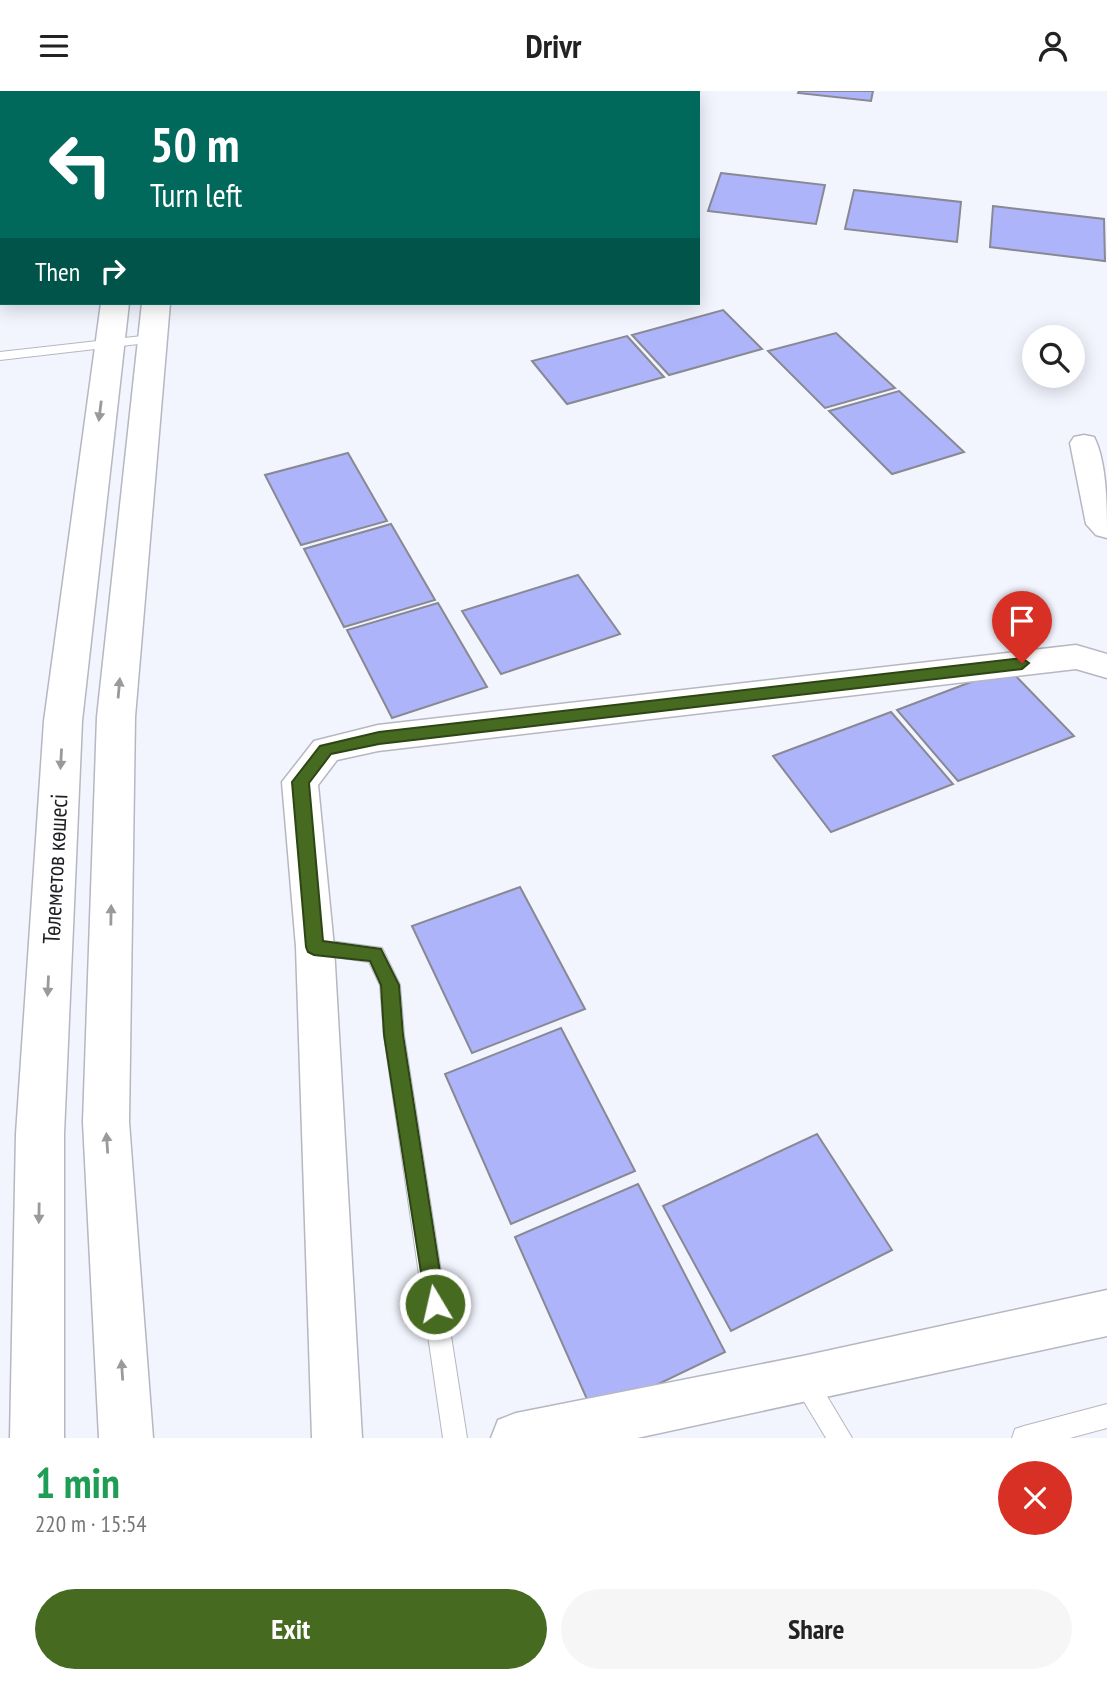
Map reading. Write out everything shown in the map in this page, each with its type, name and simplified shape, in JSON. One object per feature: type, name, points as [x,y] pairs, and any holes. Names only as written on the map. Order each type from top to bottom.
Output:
[{"type":"main road","name":"Төлеметов көшесі","points":[[37,1438],[40,1134],[63,721],[115,305]]},
{"type":"main road","points":[[126,1438],[106,1122],[116,717],[154,321]]},
{"type":"street","points":[[1084,443],[1101,524],[1107,528]]},
{"type":"street","points":[[337,1438],[314,947],[300,782],[326,750],[379,738],[1076,657],[1107,666]]},
{"type":"street","points":[[516,1438],[803,1380],[1107,1313]]},
{"type":"lane","points":[[0,356],[108,343],[154,321]]},
{"type":"lane","points":[[314,947],[375,954],[390,985],[394,1035],[455,1438]]},
{"type":"lane","points":[[803,1380],[840,1438]]},
{"type":"lane","points":[[1024,1438],[1107,1416]]},
{"type":"building","points":[[873,91],[871,101],[798,93]]},
{"type":"building","points":[[721,173],[825,185],[816,224],[708,211]]},
{"type":"building","points":[[854,190],[961,202],[957,242],[845,229]]},
{"type":"building","points":[[993,206],[1104,219],[1105,261],[990,247]]},
{"type":"building","points":[[723,310],[762,349],[669,375],[632,335]]},
{"type":"building","points":[[836,333],[895,388],[825,408],[768,351]]},
{"type":"building","points":[[627,336],[664,377],[567,404],[532,361]]},
{"type":"building","points":[[899,391],[964,452],[892,474],[829,411]]},
{"type":"building","points":[[348,453],[387,521],[301,545],[265,475]]},
{"type":"building","points":[[391,524],[435,600],[344,627],[304,549]]},
{"type":"building","points":[[578,575],[620,634],[501,674],[462,611]]},
{"type":"building","points":[[438,603],[487,687],[392,718],[347,630]]},
{"type":"building","points":[[1008,668],[1074,736],[958,781],[897,710]]},
{"type":"building","points":[[891,712],[953,784],[831,832],[773,756]]},
{"type":"building","points":[[520,887],[585,1009],[472,1053],[412,926]]},
{"type":"building","points":[[561,1028],[635,1171],[511,1224],[445,1074]]},
{"type":"building","points":[[817,1134],[892,1250],[731,1331],[663,1206]]},
{"type":"building","points":[[638,1184],[725,1352],[594,1415],[515,1237]]},
{"type":"route","points":[[435,1304],[394,1035],[390,985],[375,954],[314,947],[300,782],[326,750],[379,738],[1022,663]]}]
